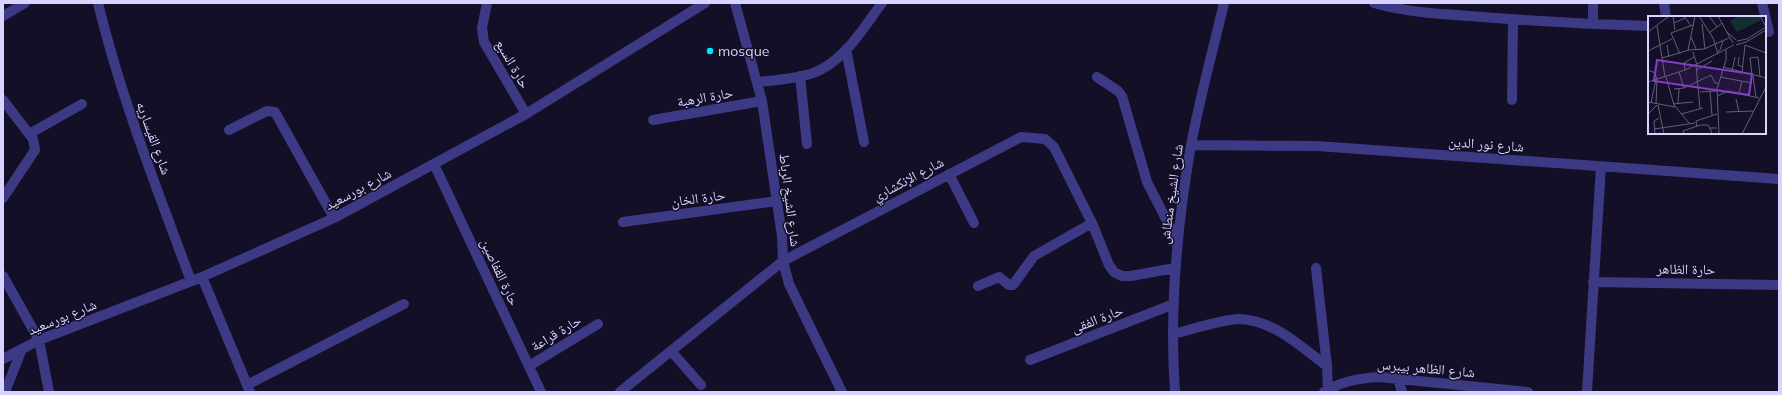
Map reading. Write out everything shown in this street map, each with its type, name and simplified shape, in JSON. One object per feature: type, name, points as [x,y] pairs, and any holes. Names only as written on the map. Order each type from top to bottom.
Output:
[{"type":"street","points":[[3,16],[25,3]]},
{"type":"street","name":"شارع القيساريه","points":[[98,3],[115,69],[191,281]]},
{"type":"street","name":"حارة السبع","points":[[487,3],[482,28],[484,42],[526,114]]},
{"type":"street","name":"شارع بورسعيد","points":[[3,359],[40,340],[202,277],[334,218],[526,114],[705,3]]},
{"type":"street","name":"شارع الشيخ الرباط","points":[[736,3],[762,101],[782,236],[784,261],[789,284],[842,392]]},
{"type":"street","points":[[758,82],[814,73],[826,66],[846,49],[882,3]]},
{"type":"street","name":"شارع الشيخ منطاش","points":[[1175,392],[1173,334],[1177,248],[1191,144],[1224,3]]},
{"type":"street","points":[[1374,3],[1513,20],[1648,26]]},
{"type":"street","points":[[1593,3],[1593,24]]},
{"type":"street","points":[[1664,3],[1666,16]]},
{"type":"street","points":[[1762,3],[1766,16]]},
{"type":"street","points":[[1766,16],[1771,33]]},
{"type":"street","points":[[1512,100],[1513,20]]},
{"type":"street","points":[[846,49],[864,142]]},
{"type":"street","points":[[800,76],[807,144]]},
{"type":"street","points":[[1097,77],[1118,91],[1122,96],[1147,182],[1170,227],[1177,248]]},
{"type":"street","points":[[3,100],[30,134],[33,139],[35,150],[3,198]]},
{"type":"street","name":"حارة الرهبة","points":[[653,120],[762,101]]},
{"type":"street","points":[[30,134],[82,104]]},
{"type":"street","points":[[229,130],[267,111],[275,112],[334,218]]},
{"type":"street","name":"شارع الإنكشاري","points":[[620,392],[784,261],[1021,137],[1044,139],[1054,147],[1092,223],[1109,265],[1114,272],[1122,276],[1131,276],[1175,268]]},
{"type":"street","name":"شارع نور الدين","points":[[1191,144],[1317,146],[1779,179]]},
{"type":"street","name":"حارة القفاصين","points":[[434,164],[540,392]]},
{"type":"street","points":[[1587,392],[1601,166]]},
{"type":"street","points":[[949,174],[974,223]]},
{"type":"street","name":"حارة الخان","points":[[623,222],[777,201]]},
{"type":"street","points":[[978,286],[999,277],[1009,285],[1013,285],[1034,256],[1092,223]]},
{"type":"street","points":[[1316,268],[1327,366],[1326,391]]},
{"type":"street","points":[[3,276],[40,340],[49,392]]},
{"type":"street","points":[[202,277],[248,389],[404,304]]},
{"type":"street","name":"حارة الظاهر","points":[[1594,282],[1779,285]]},
{"type":"street","name":"حارة الفقى","points":[[1030,360],[1174,304]]},
{"type":"street","points":[[1173,334],[1237,319],[1253,321],[1267,325],[1281,332],[1327,366]]},
{"type":"street","name":"حارة قراعة","points":[[529,366],[598,324]]},
{"type":"street","points":[[5,392],[22,349]]},
{"type":"street","points":[[671,351],[701,385]]},
{"type":"street","name":"شارع الظاهر بيبرس","points":[[1326,391],[1343,383],[1361,378],[1379,377],[1528,392]]},
{"type":"street","points":[[1398,378],[1402,392]]},
{"type":"place","name":"mosque","points":[[710,51]]}]
